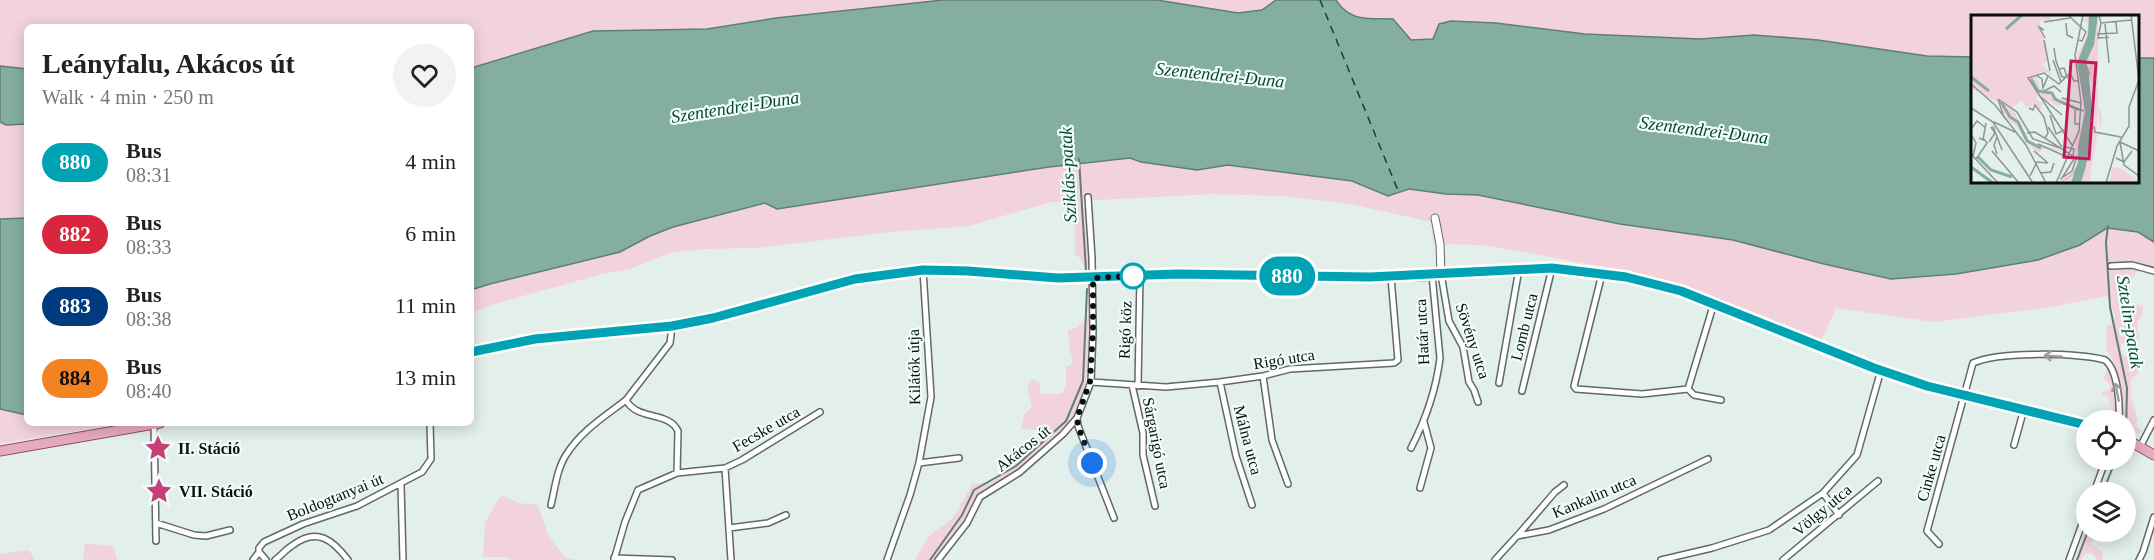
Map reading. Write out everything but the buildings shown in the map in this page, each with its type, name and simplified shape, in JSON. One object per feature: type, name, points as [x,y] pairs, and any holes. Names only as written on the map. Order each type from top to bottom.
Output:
[{"type":"main road","points":[[474,351],[535,339],[672,326],[713,318],[855,279],[923,270],[1093,278],[1140,276],[1391,277],[1552,268],[1654,283],[1714,303],[1927,386],[2076,422]]},
{"type":"main road","points":[[0,451],[145,426]]},
{"type":"main road","points":[[2136,445],[2154,455]]},
{"type":"street","name":"Akácos út","points":[[938,560],[967,523],[980,497],[1020,472],[1064,434],[1077,418],[1090,382],[1093,331],[1093,278],[1088,197]]},
{"type":"street","name":"Sövény utca","points":[[1435,218],[1440,244],[1437,275],[1449,321],[1463,347],[1469,382],[1478,402]]},
{"type":"street","points":[[2111,266],[2132,265],[2154,271]]},
{"type":"street","name":"Lomb utca","points":[[1522,391],[1552,268]]},
{"type":"street","points":[[1499,383],[1519,269]]},
{"type":"street","name":"Kilátók útja","points":[[887,560],[919,463],[931,397],[923,270]]},
{"type":"street","points":[[1602,274],[1574,386],[1576,389],[1642,394],[1688,389]]},
{"type":"street","name":"Határ utca","points":[[1411,448],[1434,394],[1440,358],[1437,275]]},
{"type":"street","name":"Rigó köz","points":[[1135,386],[1140,276]]},
{"type":"street","name":"Rigó utca","points":[[1090,382],[1166,387],[1263,376],[1290,369],[1397,362],[1391,277]]},
{"type":"street","points":[[1688,389],[1714,303]]},
{"type":"street","points":[[551,505],[566,455],[580,437],[626,400],[670,343],[672,326]]},
{"type":"street","points":[[1966,396],[1965,391],[1972,366],[1978,361],[2035,355],[2100,359],[2110,364],[2119,398],[2119,410]]},
{"type":"street","points":[[1661,560],[1712,548],[1769,530],[1822,493],[1857,455],[1881,370]]},
{"type":"street","points":[[1263,376],[1272,440],[1288,484]]},
{"type":"street","name":"Málna utca","points":[[1220,382],[1236,456],[1252,505]]},
{"type":"street","name":"Sárgarigó utca","points":[[1135,386],[1143,433],[1143,455],[1155,506]]},
{"type":"street","points":[[1688,389],[1694,395],[1721,400]]},
{"type":"street","name":"Cinke utca","points":[[1939,544],[1927,531],[1966,396]]},
{"type":"street","points":[[626,400],[630,407],[638,412],[671,422],[676,426],[678,432],[677,473]]},
{"type":"street","points":[[2014,445],[2024,409]]},
{"type":"street","name":"Fecske utca","points":[[614,559],[638,490],[677,473],[725,468],[820,412]]},
{"type":"street","points":[[1077,418],[1078,426],[1114,518]]},
{"type":"street","points":[[2140,447],[2154,420]]},
{"type":"street","points":[[1420,488],[1431,448],[1424,422]]},
{"type":"street","points":[[156,542],[157,426]]},
{"type":"street","name":"Boldogtanyai út","points":[[253,560],[261,544],[274,537],[303,524],[357,506],[422,472],[431,459],[430,426]]},
{"type":"street","points":[[919,463],[959,458]]},
{"type":"street","name":"Kankalin utca","points":[[1517,536],[1549,530],[1604,509],[1708,459]]},
{"type":"street","name":"Fecske utca","points":[[725,468],[731,560]]},
{"type":"street","name":"Völgy utca","points":[[1783,560],[1878,481]]},
{"type":"street","points":[[401,484],[403,560]]},
{"type":"street","points":[[1495,560],[1555,492],[1564,485]]},
{"type":"street","points":[[1822,493],[1839,515]]},
{"type":"street","points":[[729,528],[768,523],[786,515]]},
{"type":"street","points":[[2139,560],[2154,517]]},
{"type":"street","points":[[156,523],[194,535],[206,536],[230,530]]},
{"type":"street","name":"Boldogtanyai út","points":[[275,560],[297,542],[317,537],[331,541],[348,560]]},
{"type":"street","points":[[2069,560],[2076,541]]},
{"type":"street","points":[[259,552],[266,560]]},
{"type":"street","points":[[614,559],[672,560]]},
{"type":"shaded area","points":[[0,0],[943,0],[776,18],[707,29],[593,31],[474,67],[474,24],[24,24],[24,69],[0,66]]},
{"type":"shaded area","points":[[1157,0],[1276,0],[1262,10],[1238,13]]},
{"type":"shaded area","points":[[1336,0],[2154,0],[2154,58],[2139,58],[2139,15],[1971,15],[1971,57],[1927,56],[1818,40],[1754,35],[1700,39],[1585,34],[1496,23],[1451,21],[1439,24],[1434,39],[1410,40],[1393,19],[1361,18],[1348,13]]},
{"type":"shaded area","points":[[0,122],[6,125],[24,124],[24,218],[0,219]]},
{"type":"shaded area","points":[[1130,158],[1141,162],[1197,170],[1228,165],[1352,181],[1388,196],[1409,189],[1478,195],[1620,224],[1733,240],[1891,279],[1956,274],[2038,260],[2080,245],[2107,228],[2138,232],[2154,242],[2154,269],[2142,265],[2122,293],[2124,306],[2129,309],[2135,304],[2143,306],[2142,315],[2137,324],[2139,339],[2135,343],[2125,342],[2121,345],[2122,355],[2136,359],[2139,373],[2131,379],[2131,396],[2135,410],[2112,410],[2107,396],[2102,395],[2102,392],[2109,390],[2110,385],[2104,378],[2113,360],[2106,349],[2107,326],[2114,323],[2115,316],[2107,296],[2051,307],[1934,322],[1836,308],[1822,339],[1696,290],[1605,267],[1483,245],[1433,244],[1432,222],[1351,204],[1281,196],[1213,194],[1080,201],[1085,209],[1089,268],[1084,267],[1079,257],[1075,255],[1074,227],[1068,208],[1064,202],[1051,202],[969,226],[892,232],[755,248],[673,252],[630,269],[602,274],[474,312],[474,289],[673,227],[765,203],[777,209],[1049,167]]},
{"type":"shaded area","points":[[1090,314],[1088,371],[1081,398],[1069,423],[1013,474],[981,491],[964,522],[935,560],[915,560],[929,536],[954,517],[972,484],[988,483],[997,478],[1003,468],[1023,456],[1031,442],[1040,435],[1039,430],[1021,429],[1024,415],[1032,407],[1027,388],[1033,379],[1039,383],[1041,394],[1062,394],[1066,384],[1066,367],[1073,363],[1068,330],[1077,328]]},
{"type":"shaded area","points":[[0,409],[24,414],[24,426],[106,426],[0,444]]},
{"type":"shaded area","points":[[2136,426],[2142,431],[2139,434],[2136,433]]},
{"type":"shaded area","points":[[503,496],[519,503],[538,505],[549,537],[566,558],[576,560],[511,560],[505,557],[483,557],[485,523],[499,498]]},
{"type":"shaded area","points":[[2081,542],[2091,542],[2102,551],[2103,560],[2097,560],[2092,553],[2085,554],[2081,560],[2075,560]]},
{"type":"shaded area","points":[[85,543],[113,546],[117,560],[83,560]]},
{"type":"shaded area","points":[[29,550],[35,560],[0,560],[0,554]]},
{"type":"water","name":"Szentendrei-Duna","points":[[943,0],[1157,0],[1238,13],[1262,10],[1276,0],[1336,0],[1354,16],[1368,19],[1393,19],[1411,40],[1433,39],[1439,24],[1451,21],[1496,23],[1585,34],[1700,39],[1754,35],[1818,40],[1927,56],[1971,57],[1971,183],[2139,183],[2139,58],[2154,58],[2154,242],[2138,232],[2107,228],[2080,245],[2038,260],[1956,274],[1891,279],[1733,240],[1620,224],[1478,195],[1409,189],[1388,196],[1352,181],[1228,165],[1197,170],[1141,162],[1130,158],[1049,167],[777,209],[765,203],[673,227],[620,252],[474,289],[474,67],[593,31],[707,29],[776,18]]},
{"type":"water","points":[[0,66],[24,69],[24,124],[6,125],[0,122]]},
{"type":"water","points":[[24,218],[24,414],[0,409],[0,219]]},
{"type":"waterway","name":"Sziklás-patak","points":[[1079,159],[1086,270]]},
{"type":"waterway","name":"Sztelin-patak","points":[[2108,226],[2106,242],[2110,307],[2127,388],[2126,410]]},
{"type":"waterway","name":"Sziklás-patak","points":[[930,560],[962,515],[974,490],[1016,466],[1066,421],[1083,381],[1087,289]]},
{"type":"waterway","name":"Sztelin-patak","points":[[2107,482],[2112,470]]},
{"type":"waterway","name":"Sztelin-patak","points":[[2077,560],[2084,542]]},
{"type":"ferry route","points":[[1320,0],[1399,193]]},
{"type":"bus line","name":"880","points":[[474,351],[535,339],[672,326],[713,318],[855,279],[923,270],[1093,278],[1178,274],[1423,276],[1552,268],[1626,277],[1654,283],[1748,316],[1874,368],[1927,386],[2076,421]]},
{"type":"place","name":"II. Stáció","points":[[158,448]]},
{"type":"place","name":"VII. Stáció","points":[[159,491]]},
{"type":"route","points":[[1092,463],[1077,418],[1090,382],[1093,278],[1135,276],[1133,276]]}]
